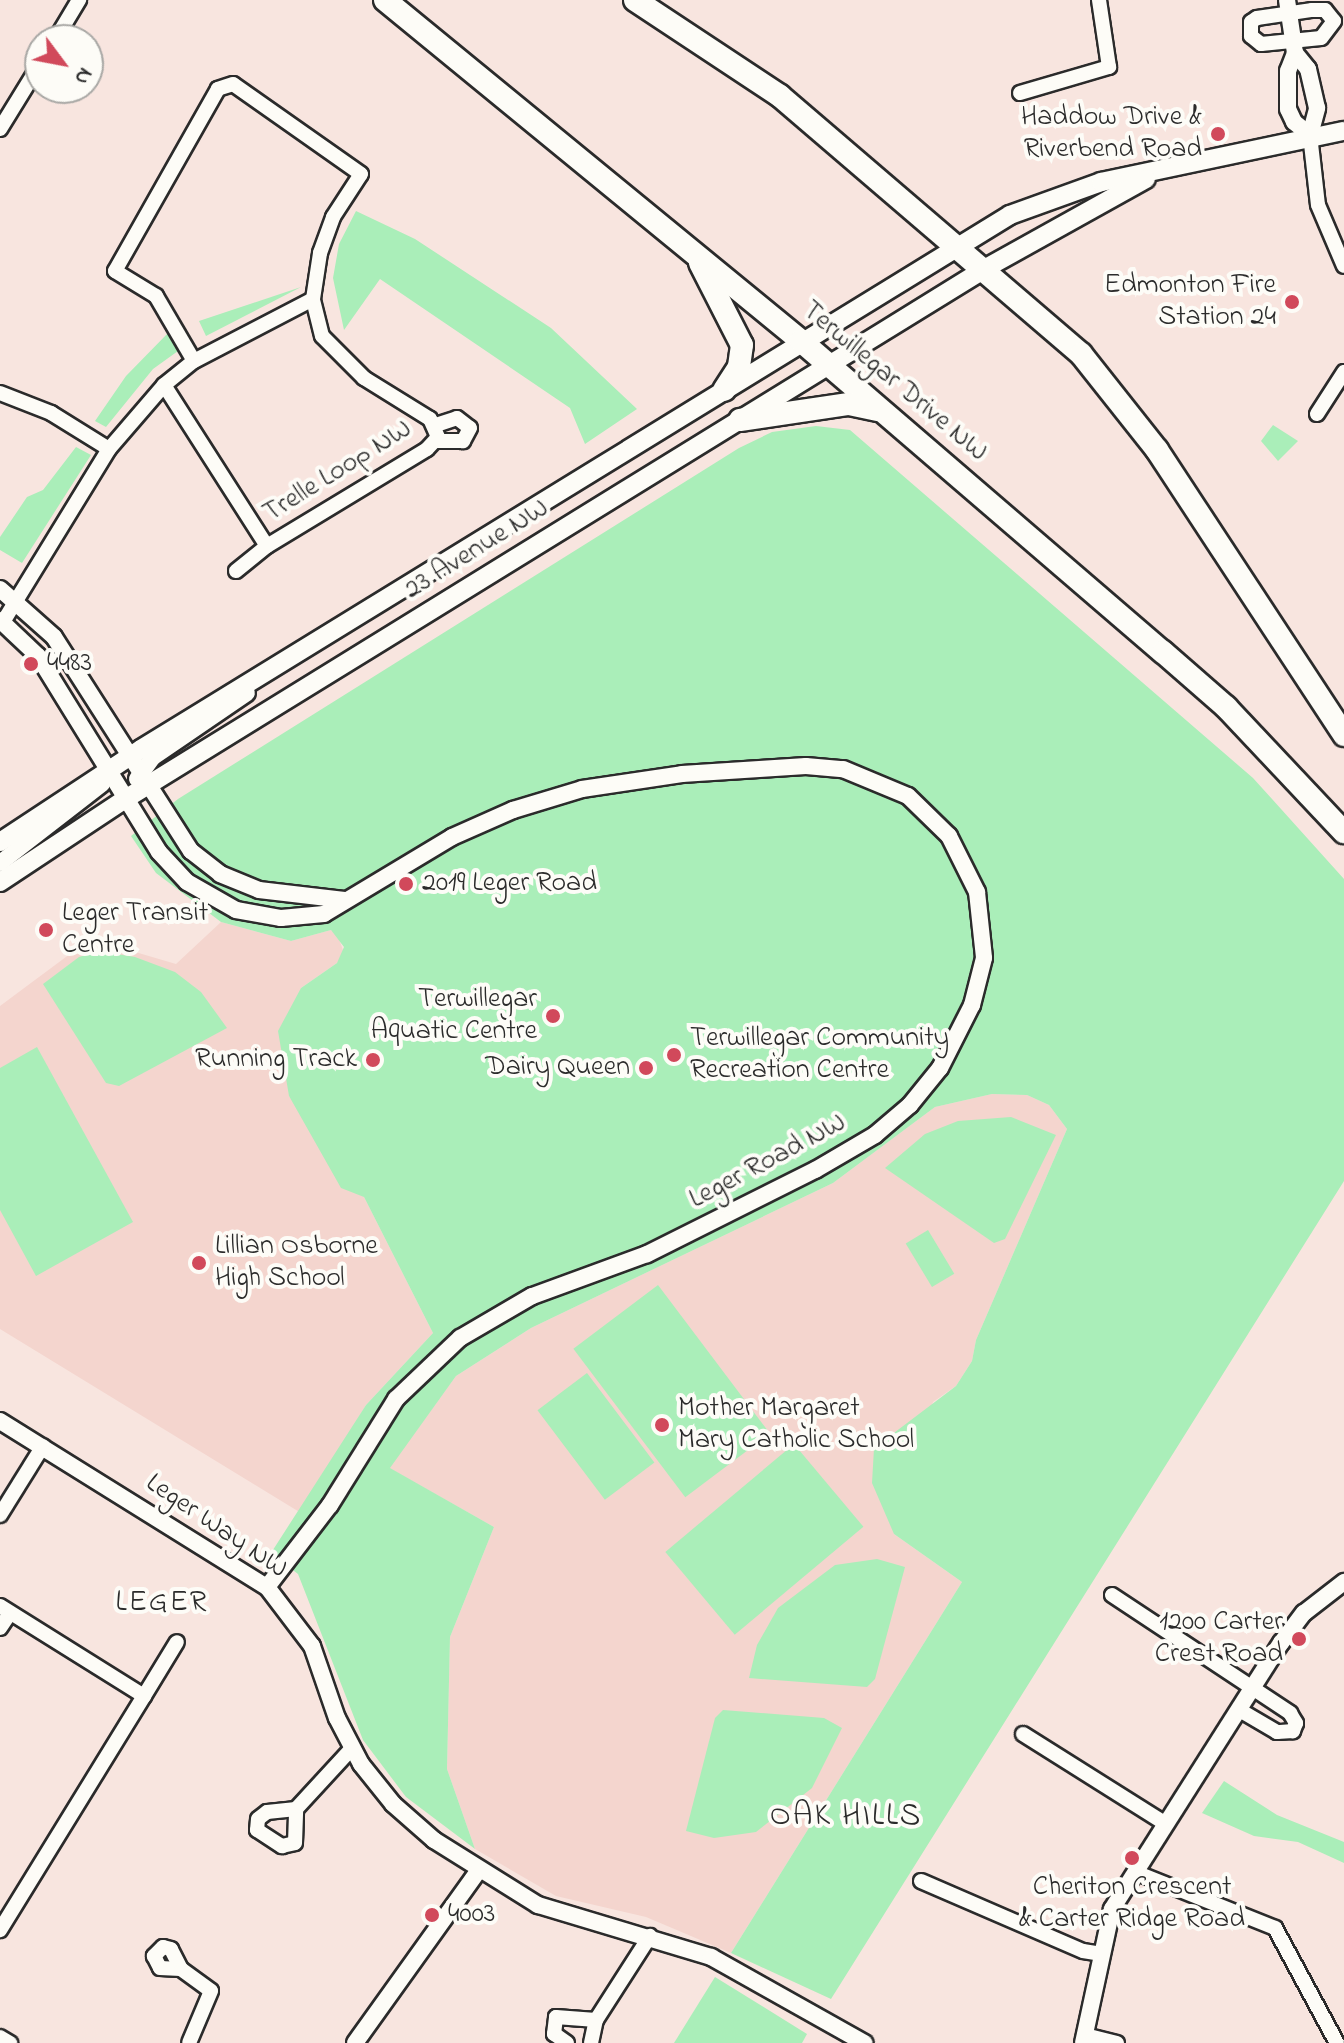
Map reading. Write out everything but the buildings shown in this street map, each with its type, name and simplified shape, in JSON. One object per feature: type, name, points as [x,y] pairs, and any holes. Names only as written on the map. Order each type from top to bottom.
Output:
[{"type":"main road","name":"Terwillegar Drive NW","points":[[385,0],[801,341],[1226,707],[1344,832]]},
{"type":"main road","points":[[635,0],[780,96],[986,268],[1081,354],[1136,421],[1344,735]]},
{"type":"main road","points":[[1155,174],[1310,135],[1344,131]]},
{"type":"main road","name":"23 Avenue NW","points":[[0,842],[113,771],[132,755],[958,245],[1043,202],[1101,182],[1155,174]]},
{"type":"main road","name":"23 Avenue NW","points":[[0,882],[127,798],[144,779],[986,268],[1155,174]]},
{"type":"main road","points":[[694,252],[742,345],[739,367],[724,390]]},
{"type":"main road","points":[[740,420],[849,404],[888,415]]},
{"type":"street","points":[[65,24],[79,0]]},
{"type":"street","points":[[1020,93],[1109,67],[1099,0]]},
{"type":"street","points":[[1288,6],[1294,47],[1288,71],[1288,109],[1294,122],[1310,135]]},
{"type":"street","points":[[1288,6],[1325,10],[1334,21],[1321,38],[1294,47],[1261,44],[1250,30],[1257,18],[1288,6]]},
{"type":"street","points":[[1294,47],[1308,69],[1317,108],[1310,135],[1318,205],[1344,266]]},
{"type":"street","points":[[2,621],[109,449],[164,385],[194,361],[313,299],[329,229],[361,174],[233,84],[218,89],[115,271],[156,296],[194,361]]},
{"type":"street","points":[[0,129],[24,90]]},
{"type":"street","name":"Trelle Loop NW","points":[[313,299],[322,336],[364,378],[436,425]]},
{"type":"street","points":[[1317,414],[1344,372]]},
{"type":"street","name":"Trelle Loop NW","points":[[164,385],[267,546]]},
{"type":"street","points":[[0,393],[51,413],[109,449]]},
{"type":"street","name":"Trelle Loop NW","points":[[236,571],[267,546],[436,441],[463,441],[470,428],[457,418],[436,425]]},
{"type":"street","name":"Trelle Loop NW","points":[[436,425],[436,441]]},
{"type":"street","points":[[0,589],[16,598],[54,637],[191,851],[220,874],[259,890],[344,900]]},
{"type":"street","name":"Leger Road NW","points":[[2,621],[38,656],[177,873],[226,905],[250,914],[306,917],[324,914],[452,837],[513,810],[582,789],[697,773],[806,766],[843,769],[908,796],[949,836],[977,892],[984,958],[972,1005],[952,1048],[925,1088],[892,1121],[788,1184],[647,1254],[532,1296],[460,1338],[396,1399],[330,1505],[267,1587]]},
{"type":"street","points":[[144,779],[152,758],[330,632]]},
{"type":"street","points":[[0,863],[113,771]]},
{"type":"street","name":"Leger Way NW","points":[[0,1421],[267,1587],[312,1646],[352,1748],[400,1810],[479,1870],[555,1913],[650,1936],[711,1957],[864,2043]]},
{"type":"street","points":[[0,1515],[43,1446]]},
{"type":"street","points":[[1117,2043],[1084,2039],[1112,1909],[1250,1689],[1304,1613],[1344,1582]]},
{"type":"street","points":[[1112,1595],[1290,1713],[1296,1718],[1293,1731],[1277,1732],[1238,1709]]},
{"type":"street","points":[[0,1628],[5,1610],[144,1696]]},
{"type":"street","points":[[0,1930],[177,1642]]},
{"type":"street","points":[[1023,1734],[1166,1824]]},
{"type":"street","points":[[296,1809],[352,1748]]},
{"type":"street","points":[[355,2043],[479,1870]]},
{"type":"street","points":[[1135,1872],[1275,1928],[1337,2043]]},
{"type":"street","points":[[921,1881],[1083,1951],[1102,1954]]},
{"type":"street","points":[[591,2043],[596,2020],[650,1936]]},
{"type":"street","points":[[181,1969],[211,1991],[189,2043]]},
{"type":"street","points":[[567,2043],[554,2034],[556,2017],[596,2020]]},
{"type":"street","points":[[0,2037],[10,2043]]},
{"type":"shaded area","name":"Lillian Osborne High School","points":[[221,922],[291,941],[331,930],[338,936],[344,953],[337,963],[301,988],[289,1096],[364,1197],[433,1333],[366,1405],[301,1513],[0,1329],[0,1006],[78,948],[108,944],[176,964]]},
{"type":"shaded area","name":"Mother Margaret Mary Catholic School","points":[[992,1094],[1027,1095],[1049,1105],[1067,1129],[976,1340],[972,1361],[956,1386],[933,1402],[894,1534],[962,1582],[731,1953],[646,1917],[556,1896],[475,1849],[447,1769],[450,1637],[494,1527],[389,1468],[456,1376],[531,1328],[833,1183],[935,1107]]},
{"type":"green space","points":[[356,211],[415,239],[551,328],[637,409],[585,444],[570,408],[380,279],[344,330],[333,278],[339,244]]},
{"type":"green space","points":[[301,287],[206,336],[199,321]]},
{"type":"green space","points":[[169,332],[178,351],[153,369],[106,427],[95,421],[126,376]]},
{"type":"green space","points":[[1273,425],[1298,441],[1278,461],[1261,441]]},
{"type":"green space","points":[[816,426],[850,430],[1253,778],[1344,879],[1344,1181],[831,1999],[731,1953],[962,1582],[894,1534],[872,1483],[874,1448],[956,1386],[972,1361],[976,1340],[1067,1129],[1049,1105],[1027,1095],[992,1094],[935,1107],[833,1183],[531,1328],[456,1376],[390,1468],[494,1527],[450,1637],[447,1769],[475,1849],[406,1797],[363,1740],[298,1574],[271,1553],[366,1405],[433,1333],[364,1197],[341,1188],[289,1096],[278,1031],[301,988],[337,963],[344,947],[331,930],[291,941],[221,922],[156,873],[131,836],[178,799],[739,448],[772,432]]},
{"type":"green space","points":[[76,447],[91,455],[22,563],[0,550],[0,537],[27,497],[43,490]]},
{"type":"green space","points":[[99,951],[135,957],[175,972],[201,992],[227,1028],[119,1086],[106,1083],[43,984],[79,957]]},
{"type":"green space","points":[[37,1047],[133,1222],[36,1276],[0,1210],[0,1068]]},
{"type":"green space","points":[[1011,1117],[1056,1135],[1005,1239],[994,1243],[885,1168],[925,1134],[958,1121]]},
{"type":"green space","points":[[928,1230],[954,1274],[932,1287],[906,1243]]},
{"type":"green space","points":[[658,1285],[770,1434],[685,1497],[573,1349]]},
{"type":"green space","points":[[587,1373],[654,1462],[605,1500],[537,1410]]},
{"type":"green space","points":[[794,1444],[863,1527],[735,1635],[665,1552]]},
{"type":"green space","points":[[877,1559],[905,1567],[875,1679],[867,1687],[749,1678],[757,1645],[778,1608],[835,1565]]},
{"type":"green space","points":[[723,1710],[824,1718],[842,1728],[812,1788],[756,1832],[714,1838],[686,1831],[715,1718]]},
{"type":"green space","points":[[1224,1781],[1277,1815],[1344,1842],[1344,1863],[1298,1842],[1254,1836],[1202,1813]]},
{"type":"green space","points":[[715,1977],[807,2034],[802,2043],[674,2043]]},
{"type":"place","name":"Haddow Drive & Riverbend Road","points":[[1218,134]]},
{"type":"place","name":"Edmonton Fire Station 24","points":[[1292,302]]},
{"type":"place","name":"4483","points":[[31,664]]},
{"type":"place","name":"2019 Leger Road","points":[[406,884]]},
{"type":"place","name":"Leger Transit Centre","points":[[46,930]]},
{"type":"place","name":"Terwillegar Aquatic Centre","points":[[553,1016]]},
{"type":"place","name":"Terwillegar Community Recreation Centre","points":[[674,1055]]},
{"type":"place","name":"Running Track","points":[[373,1060]]},
{"type":"place","name":"Dairy Queen","points":[[646,1068]]},
{"type":"place","name":"Lillian Osborne High School","points":[[199,1263]]},
{"type":"place","name":"Mother Margaret Mary Catholic School","points":[[662,1425]]},
{"type":"place","name":"1200 Carter Crest Road","points":[[1299,1639]]},
{"type":"place","name":"Cheriton Crescent & Carter Ridge Road","points":[[1132,1858]]},
{"type":"place","name":"4003","points":[[432,1915]]},
{"type":"district","name":"LEGER","points":[[162,1603]]},
{"type":"district","name":"OAK HILLS","points":[[846,1817]]}]
